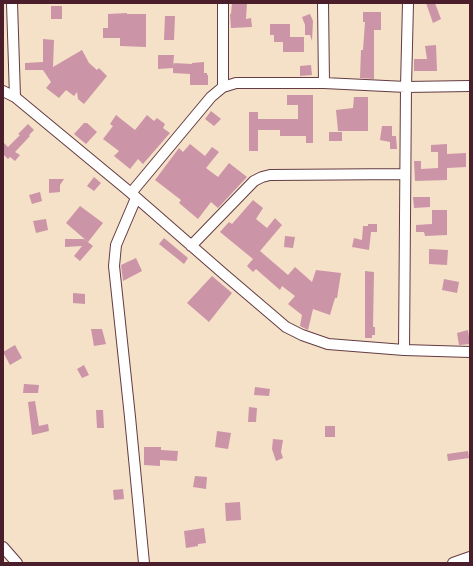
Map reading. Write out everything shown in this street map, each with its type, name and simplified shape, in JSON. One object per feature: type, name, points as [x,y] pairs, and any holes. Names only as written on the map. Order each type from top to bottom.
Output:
[{"type":"street","points":[[12,3],[14,97]]},
{"type":"street","points":[[223,3],[223,87]]},
{"type":"street","points":[[323,3],[324,83]]},
{"type":"street","points":[[404,350],[408,3]]},
{"type":"street","points":[[144,563],[114,266],[116,245],[134,195],[211,97],[223,87],[236,83],[324,83],[406,87],[470,86]]},
{"type":"street","points":[[3,92],[14,97],[134,195],[286,327],[302,336],[328,344],[404,350],[470,352]]},
{"type":"street","points":[[191,246],[254,181],[262,177],[270,175],[405,174]]},
{"type":"street","points":[[3,547],[17,563]]},
{"type":"street","points":[[454,563],[470,557]]},
{"type":"building","points":[[232,3],[247,3],[246,19],[251,18],[252,27],[231,28],[230,14]]},
{"type":"building","points":[[426,3],[435,3],[441,19],[433,23]]},
{"type":"building","points":[[51,6],[62,6],[62,19],[51,19]]},
{"type":"building","points":[[363,12],[381,12],[381,30],[374,30],[374,79],[360,78],[361,50],[363,50],[365,22],[363,22]]},
{"type":"building","points":[[108,14],[146,14],[146,47],[120,46],[120,38],[103,38],[103,28],[108,28]]},
{"type":"building","points":[[310,14],[313,21],[312,41],[310,35],[305,35],[305,25],[302,17]]},
{"type":"building","points":[[165,16],[175,16],[174,40],[164,40]]},
{"type":"building","points":[[270,24],[290,24],[290,37],[304,37],[304,52],[283,52],[283,42],[274,42],[274,35],[270,35]]},
{"type":"building","points":[[43,39],[54,40],[53,67],[82,50],[89,63],[97,70],[99,68],[107,76],[84,104],[78,99],[77,92],[74,96],[66,90],[59,98],[46,88],[51,82],[43,70],[25,70],[25,63],[43,62]]},
{"type":"building","points":[[436,45],[437,71],[414,71],[414,59],[427,59],[425,46]]},
{"type":"building","points":[[158,55],[174,55],[173,63],[192,64],[204,62],[204,73],[207,73],[208,75],[208,85],[190,85],[190,74],[173,73],[173,68],[158,69]]},
{"type":"building","points":[[311,65],[312,75],[300,76],[300,66]]},
{"type":"building","points":[[287,95],[313,95],[313,143],[306,143],[306,136],[280,136],[280,130],[258,130],[258,151],[249,151],[249,112],[258,112],[258,119],[298,119],[298,105],[287,105]]},
{"type":"building","points":[[354,97],[368,97],[368,131],[338,131],[336,110],[353,108]]},
{"type":"building","points":[[211,111],[221,119],[214,126],[205,119]]},
{"type":"building","points":[[116,115],[135,130],[147,115],[154,121],[157,118],[165,124],[163,128],[170,133],[143,164],[138,159],[130,169],[114,156],[119,151],[103,139],[113,126],[110,124]]},
{"type":"building","points":[[84,123],[87,123],[97,132],[86,144],[74,134]]},
{"type":"building","points":[[28,124],[34,130],[15,152],[20,155],[15,161],[10,157],[8,159],[3,154],[3,142],[8,147]]},
{"type":"building","points":[[382,126],[392,126],[392,136],[396,136],[397,149],[390,149],[390,142],[380,140]]},
{"type":"building","points":[[329,132],[342,132],[342,141],[329,141]]},
{"type":"building","points":[[190,144],[205,156],[212,147],[219,152],[206,168],[218,177],[229,163],[247,177],[218,208],[211,202],[198,219],[179,203],[181,200],[155,180],[179,148],[183,152]]},
{"type":"building","points":[[447,144],[447,154],[466,153],[466,167],[447,168],[447,180],[415,181],[414,161],[421,161],[421,169],[438,168],[438,152],[431,152],[431,145]]},
{"type":"building","points":[[94,177],[101,183],[94,191],[87,186]]},
{"type":"building","points":[[49,179],[64,179],[60,185],[60,192],[49,193]]},
{"type":"building","points":[[40,192],[42,201],[32,204],[29,195]]},
{"type":"building","points":[[413,197],[430,197],[430,207],[414,208]]},
{"type":"building","points":[[253,200],[263,208],[256,219],[267,228],[275,218],[282,225],[260,251],[288,275],[295,267],[312,282],[316,270],[341,273],[337,298],[335,298],[330,315],[313,309],[308,330],[300,326],[302,315],[288,304],[295,296],[282,286],[280,290],[256,269],[253,272],[247,266],[253,259],[220,232],[229,222],[232,224]]},
{"type":"building","points":[[80,206],[103,223],[88,242],[66,223]]},
{"type":"building","points":[[432,210],[447,210],[447,235],[425,236],[424,232],[416,232],[416,225],[432,224]]},
{"type":"building","points":[[46,219],[48,230],[36,233],[33,221]]},
{"type":"building","points":[[368,224],[377,224],[377,232],[371,232],[369,250],[352,247],[354,238],[362,240],[363,226],[368,226]]},
{"type":"building","points":[[285,236],[295,237],[293,248],[284,247]]},
{"type":"building","points":[[164,238],[188,258],[184,264],[159,244]]},
{"type":"building","points":[[65,239],[84,239],[93,246],[80,261],[74,256],[82,246],[65,247]]},
{"type":"building","points":[[429,249],[448,250],[447,265],[429,264]]},
{"type":"building","points":[[136,258],[142,271],[123,281],[121,265]]},
{"type":"building","points":[[365,271],[374,272],[373,327],[375,327],[375,335],[372,335],[372,338],[365,338]]},
{"type":"building","points":[[212,276],[232,293],[209,322],[187,303]]},
{"type":"building","points":[[444,279],[459,282],[457,293],[442,290]]},
{"type":"building","points":[[73,293],[85,294],[85,304],[73,303]]},
{"type":"building","points":[[91,329],[102,329],[106,344],[94,346]]},
{"type":"building","points":[[468,330],[470,344],[459,345],[457,333]]},
{"type":"building","points":[[15,345],[22,358],[10,365],[3,352]]},
{"type":"building","points":[[84,365],[89,375],[82,378],[77,369]]},
{"type":"building","points":[[24,384],[39,385],[38,393],[23,393]]},
{"type":"building","points":[[255,387],[270,389],[269,396],[254,395]]},
{"type":"building","points":[[35,401],[39,426],[48,424],[49,431],[32,435],[28,402]]},
{"type":"building","points":[[249,407],[257,408],[256,422],[248,422]]},
{"type":"building","points":[[96,410],[103,410],[104,428],[97,428]]},
{"type":"building","points":[[325,426],[335,426],[335,437],[325,437]]},
{"type":"building","points":[[217,431],[231,433],[228,449],[215,447]]},
{"type":"building","points":[[273,439],[283,440],[281,452],[283,458],[276,461],[272,449]]},
{"type":"building","points":[[144,447],[161,447],[161,450],[178,451],[177,461],[160,460],[160,466],[144,465]]},
{"type":"building","points":[[468,451],[469,458],[448,461],[447,454]]},
{"type":"building","points":[[195,476],[207,477],[206,489],[193,487]]},
{"type":"building","points":[[123,489],[124,499],[114,500],[113,490]]},
{"type":"building","points":[[240,502],[241,520],[226,521],[225,503]]},
{"type":"building","points":[[204,528],[206,543],[186,548],[184,531]]}]
